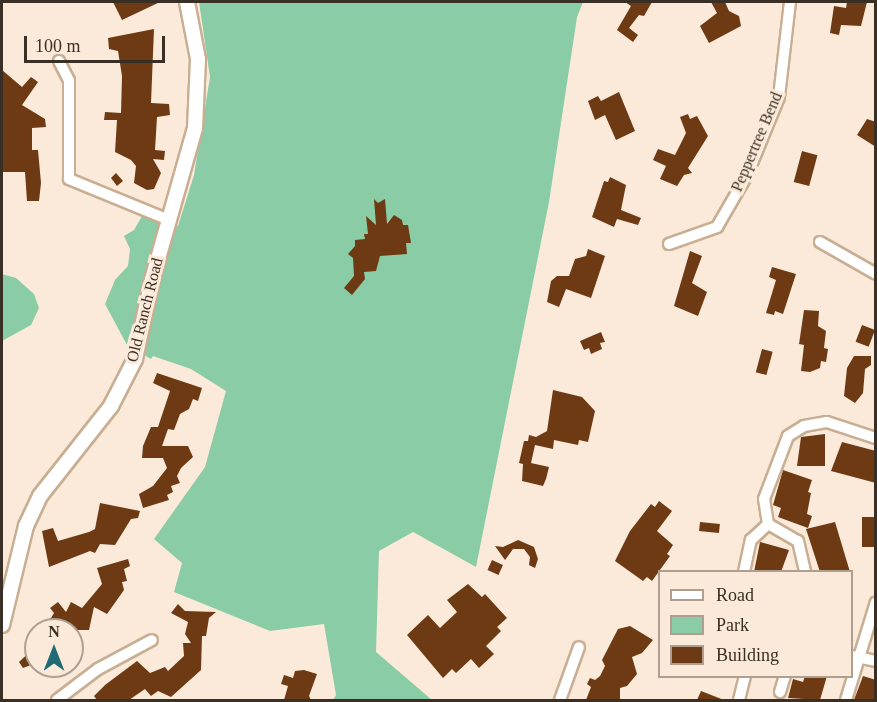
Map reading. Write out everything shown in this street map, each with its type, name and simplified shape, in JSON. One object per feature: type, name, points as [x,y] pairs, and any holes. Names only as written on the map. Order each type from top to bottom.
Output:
[{"type":"street","name":"Old Ranch Road","points":[[2,625],[27,526],[40,496],[111,406],[135,359],[169,220],[188,158],[199,93],[198,59],[187,2]]},
{"type":"street","name":"Peppertree Bend","points":[[669,244],[717,227],[747,175],[779,97],[790,2]]},
{"type":"street","points":[[59,61],[69,81],[69,179],[169,220]]},
{"type":"street","points":[[820,242],[876,274]]},
{"type":"street","points":[[768,524],[764,499],[788,436],[804,426],[827,422],[876,438]]},
{"type":"street","points":[[744,570],[751,540],[768,524]]},
{"type":"street","points":[[768,524],[798,541],[805,570]]},
{"type":"street","points":[[876,602],[856,657],[876,661]]},
{"type":"street","points":[[57,700],[98,669],[152,640]]},
{"type":"street","points":[[560,700],[579,647]]},
{"type":"street","points":[[739,700],[744,678]]},
{"type":"street","points":[[780,692],[785,678]]},
{"type":"street","points":[[846,700],[851,678]]},
{"type":"green space","points":[[199,2],[583,2],[577,17],[549,202],[476,567],[413,532],[379,551],[376,652],[432,700],[333,700],[336,695],[324,624],[270,631],[174,592],[182,563],[154,539],[205,467],[226,391],[191,369],[153,356],[151,359],[127,345],[105,304],[115,280],[128,266],[130,249],[124,236],[134,230],[142,216],[178,226],[194,175],[210,77]]},
{"type":"green space","points":[[2,274],[16,278],[34,294],[39,308],[31,325],[2,341]]},
{"type":"building","points":[[113,2],[160,2],[122,20]]},
{"type":"building","points":[[625,2],[652,2],[644,16],[639,15],[629,28],[638,35],[633,42],[617,30],[631,6]]},
{"type":"building","points":[[711,2],[725,2],[729,11],[739,16],[741,26],[709,43],[700,26],[717,13]]},
{"type":"building","points":[[847,2],[867,2],[861,26],[841,25],[839,35],[830,33],[834,6],[846,8]]},
{"type":"building","points":[[154,29],[151,103],[169,104],[170,115],[157,117],[155,150],[165,151],[164,160],[153,159],[161,173],[154,189],[147,190],[134,183],[136,166],[131,160],[115,152],[117,120],[104,120],[105,112],[121,113],[122,76],[118,51],[109,49],[108,38]]},
{"type":"building","points":[[2,70],[22,87],[31,77],[38,82],[22,105],[45,119],[46,127],[32,128],[32,150],[38,150],[41,183],[39,201],[27,201],[25,172],[2,172]]},
{"type":"building","points":[[619,92],[635,131],[616,140],[605,115],[595,120],[588,101],[598,96],[601,101]]},
{"type":"building","points":[[688,114],[690,119],[697,116],[708,136],[688,168],[692,173],[684,175],[677,186],[660,179],[666,166],[653,160],[658,149],[675,155],[686,133],[680,117]]},
{"type":"building","points":[[867,119],[876,122],[876,147],[857,135]]},
{"type":"building","points":[[802,151],[817,155],[809,186],[794,182]]},
{"type":"building","points":[[116,173],[123,181],[117,186],[111,178]]},
{"type":"building","points":[[610,177],[626,185],[621,210],[641,218],[638,225],[617,219],[614,227],[592,217],[604,181],[608,182]]},
{"type":"building","points":[[374,199],[378,203],[385,199],[387,224],[394,215],[402,220],[403,225],[408,225],[411,243],[406,243],[407,254],[380,256],[376,271],[364,272],[365,279],[352,295],[344,288],[354,276],[353,258],[348,254],[355,246],[355,240],[365,239],[364,234],[368,234],[366,216],[376,225]]},
{"type":"building","points":[[588,249],[605,256],[591,298],[566,289],[559,307],[547,302],[551,281],[557,276],[569,276],[575,259],[586,256]]},
{"type":"building","points":[[690,251],[702,256],[692,283],[707,292],[698,316],[674,306]]},
{"type":"building","points":[[772,267],[796,274],[783,314],[775,311],[774,315],[766,313],[776,280],[769,277]]},
{"type":"building","points":[[804,310],[819,311],[818,326],[826,331],[824,348],[828,349],[826,362],[821,361],[820,368],[810,372],[801,371],[804,345],[799,344]]},
{"type":"building","points":[[862,325],[875,330],[869,347],[856,342]]},
{"type":"building","points":[[601,332],[605,342],[600,343],[602,349],[591,354],[589,348],[584,350],[580,341]]},
{"type":"building","points":[[762,349],[773,352],[766,375],[756,372]]},
{"type":"building","points":[[854,356],[871,356],[871,365],[865,369],[863,393],[855,403],[844,396],[847,368]]},
{"type":"building","points":[[157,373],[202,388],[198,401],[193,399],[189,409],[180,414],[174,430],[168,429],[162,446],[188,446],[193,457],[181,468],[177,476],[180,483],[171,486],[173,492],[167,495],[169,500],[143,508],[139,494],[153,486],[167,468],[163,458],[142,458],[143,446],[151,427],[158,427],[170,391],[153,383]]},
{"type":"building","points":[[553,390],[582,397],[595,411],[588,442],[579,440],[578,445],[554,440],[553,449],[535,445],[531,463],[549,467],[543,486],[522,481],[523,464],[519,463],[524,441],[528,441],[529,435],[536,437],[547,431]]},
{"type":"building","points":[[825,434],[825,466],[797,466],[801,437]]},
{"type":"building","points":[[842,442],[876,451],[876,483],[831,471]]},
{"type":"building","points":[[783,470],[812,480],[808,492],[811,493],[807,514],[812,516],[808,528],[778,517],[781,508],[773,505]]},
{"type":"building","points":[[659,501],[672,511],[657,531],[673,545],[667,554],[670,556],[652,581],[647,577],[643,581],[615,561],[630,531],[651,504],[655,507]]},
{"type":"building","points":[[100,503],[140,511],[138,518],[131,519],[115,545],[100,544],[95,553],[90,551],[49,567],[42,531],[53,528],[58,541],[89,532],[95,529]]},
{"type":"building","points":[[862,517],[876,517],[876,547],[862,547]]},
{"type":"building","points":[[700,522],[720,524],[719,533],[699,531]]},
{"type":"building","points":[[835,522],[849,570],[819,570],[806,529]]},
{"type":"building","points":[[518,540],[534,547],[538,559],[535,568],[529,565],[530,557],[524,549],[513,549],[505,560],[495,546],[503,547]]},
{"type":"building","points":[[760,542],[789,550],[782,570],[754,570]]},
{"type":"building","points":[[128,559],[130,566],[124,569],[127,581],[122,582],[124,590],[107,614],[94,607],[89,630],[84,630],[84,618],[51,618],[54,613],[50,608],[58,602],[66,612],[71,602],[82,608],[102,584],[97,568]]},
{"type":"building","points":[[492,560],[503,565],[498,575],[488,570]]},
{"type":"building","points":[[468,584],[482,597],[485,594],[507,618],[497,627],[501,631],[486,646],[494,654],[479,668],[471,659],[456,673],[452,669],[443,678],[407,635],[428,615],[440,628],[457,612],[447,600]]},
{"type":"building","points":[[178,604],[185,611],[216,612],[209,618],[206,636],[202,636],[201,670],[171,697],[158,691],[151,696],[145,689],[129,700],[97,700],[94,696],[105,685],[137,661],[150,673],[165,667],[168,671],[184,656],[183,643],[191,643],[185,634],[188,622],[171,613]]},
{"type":"building","points":[[630,626],[653,640],[642,653],[632,657],[637,674],[627,686],[620,688],[620,699],[586,700],[591,687],[587,684],[590,678],[595,680],[600,676],[605,666],[602,660],[618,629]]},
{"type":"building","points":[[24,657],[24,668],[23,668],[19,662]]},
{"type":"building","points":[[304,670],[317,674],[309,696],[311,700],[284,700],[288,686],[281,684],[284,675],[293,678],[295,671]]},
{"type":"building","points":[[863,676],[876,680],[876,700],[854,700]]},
{"type":"building","points":[[804,678],[826,678],[820,700],[788,698],[793,679],[803,682]]},
{"type":"building","points":[[701,691],[724,700],[697,700]]}]
